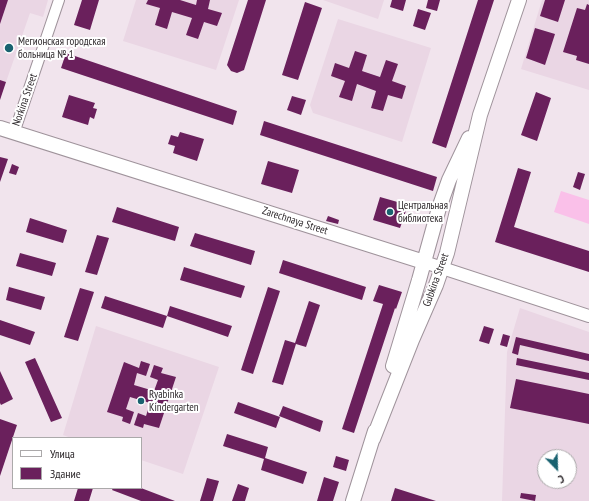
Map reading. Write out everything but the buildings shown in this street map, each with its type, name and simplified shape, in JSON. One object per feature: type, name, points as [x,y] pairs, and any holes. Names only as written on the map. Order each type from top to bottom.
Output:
[{"type":"main road","name":"Gubkina Street","points":[[353,501],[373,439],[442,268],[480,115],[519,0]]},
{"type":"main road","name":"Gubkina Street","points":[[373,439],[383,398],[439,208],[449,180],[480,115]]},
{"type":"main road","name":"Zarechnaya Street","points":[[0,128],[424,262]]},
{"type":"street","name":"Norkina Street","points":[[14,133],[59,0]]},
{"type":"street","name":"Zarechnaya Street","points":[[424,262],[589,316]]},
{"type":"shaded area","name":"Мегионская городская больница № 1","points":[[0,0],[48,0],[43,17],[30,13],[6,82],[0,80]]},
{"type":"shaded area","points":[[136,0],[239,0],[216,70],[123,41]]},
{"type":"shaded area","points":[[323,0],[384,0],[378,19]]},
{"type":"shaded area","points":[[542,0],[589,0],[589,90],[521,69]]},
{"type":"shaded area","points":[[338,19],[431,48],[402,142],[313,113],[310,105]]},
{"type":"shaded area","points":[[561,191],[589,200],[589,224],[554,212]]},
{"type":"shaded area","points":[[520,308],[589,332],[589,501],[502,501],[507,352]]},
{"type":"shaded area","name":"Ryabinka Kindergarten","points":[[96,326],[219,367],[183,474],[142,460],[142,437],[68,437],[63,435]]},
{"type":"place","name":"Мегионская городская больница № 1","points":[[9,48]]},
{"type":"place","name":"Центральная библиотека","points":[[390,212]]},
{"type":"place","name":"Ryabinka Kindergarten","points":[[141,401]]}]
